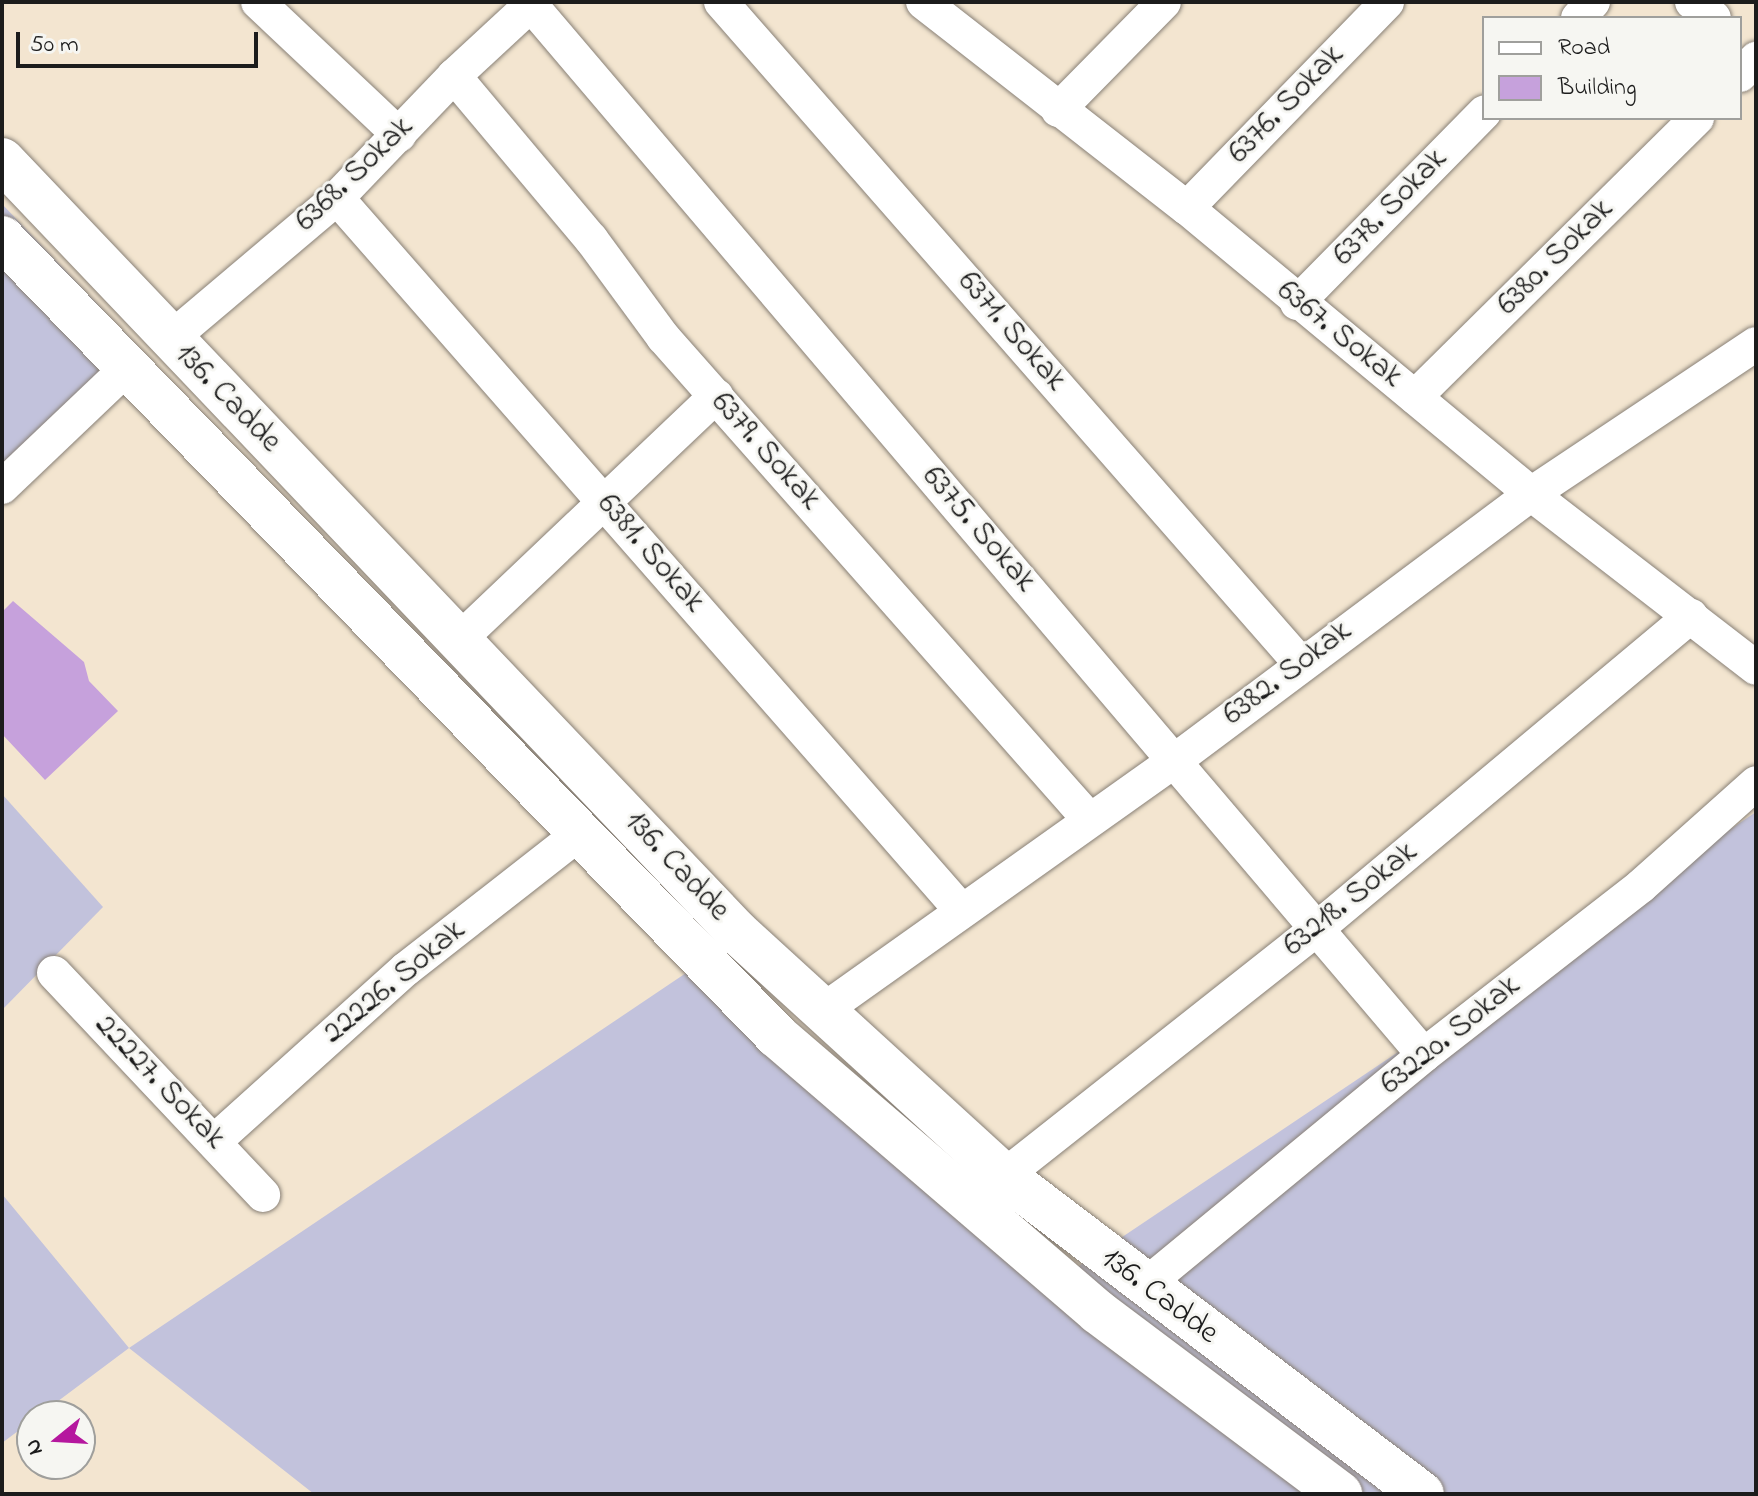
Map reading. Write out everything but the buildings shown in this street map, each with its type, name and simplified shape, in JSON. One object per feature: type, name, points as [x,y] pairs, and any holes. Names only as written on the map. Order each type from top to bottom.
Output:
[{"type":"street","points":[[258,2],[399,135]]},
{"type":"street","name":"6371. Sokak","points":[[721,2],[1300,663]]},
{"type":"street","name":"6367. Sokak","points":[[923,2],[1187,208],[1297,303],[1531,494],[1756,668]]},
{"type":"street","points":[[1058,110],[1164,2]]},
{"type":"street","name":"6376. Sokak","points":[[1187,208],[1387,2]]},
{"type":"street","points":[[1692,2],[1711,16]]},
{"type":"street","name":"6368. Sokak","points":[[169,340],[337,198],[454,76],[533,3]]},
{"type":"street","name":"6375. Sokak","points":[[533,3],[1239,844],[1319,927],[1424,1055]]},
{"type":"street","name":"6379. Sokak","points":[[454,76],[716,396],[1088,818]]},
{"type":"street","name":"6378. Sokak","points":[[1297,303],[1482,115]]},
{"type":"street","name":"6380. Sokak","points":[[1415,397],[1695,120]]},
{"type":"street","name":"136. Cadde","points":[[2,160],[169,340],[461,638],[737,932],[825,1009],[1004,1176],[1144,1286],[1422,1494]]},
{"type":"street","name":"6381. Sokak","points":[[337,198],[961,910]]},
{"type":"street","name":"136. Cadde","points":[[2,238],[777,1036],[1098,1312],[1340,1494]]},
{"type":"street","name":"6382. Sokak","points":[[825,1009],[1088,818],[1173,762],[1300,663],[1531,494],[1756,344]]},
{"type":"street","points":[[2,487],[128,367]]},
{"type":"street","points":[[461,638],[608,504],[716,396]]},
{"type":"street","name":"63218. Sokak","points":[[1004,1176],[1319,927],[1691,616]]},
{"type":"street","name":"63220. Sokak","points":[[1144,1286],[1424,1055],[1641,886],[1756,783]]},
{"type":"street","name":"22226. Sokak","points":[[216,1140],[406,969],[580,833]]},
{"type":"street","name":"22227. Sokak","points":[[54,973],[216,1140],[263,1195]]},
{"type":"shaded area","points":[[2,204],[143,352],[2,484]]},
{"type":"shaded area","points":[[2,794],[103,907],[2,1010]]},
{"type":"shaded area","points":[[1756,812],[1756,1494],[314,1494],[129,1348],[689,971],[1073,1270]]},
{"type":"shaded area","points":[[2,1194],[129,1348],[59,1400],[16,1400],[16,1433],[2,1443]]}]
